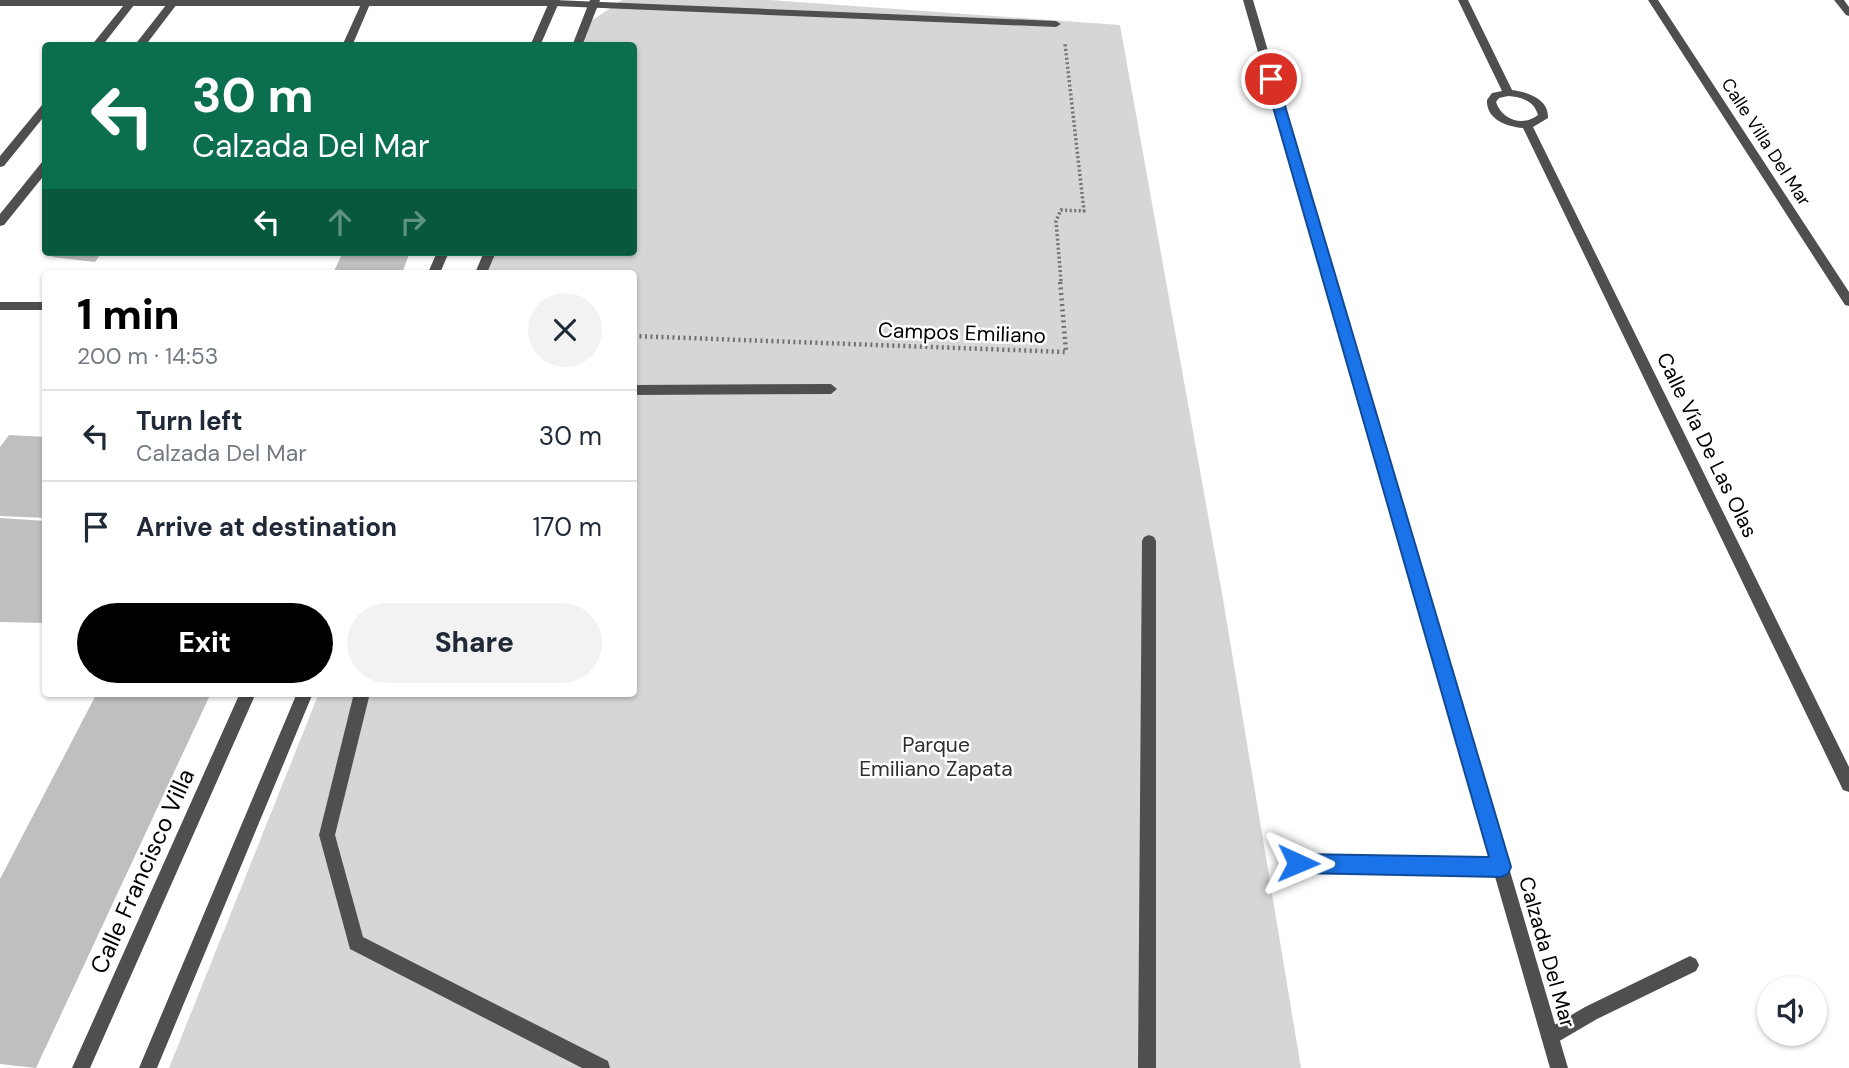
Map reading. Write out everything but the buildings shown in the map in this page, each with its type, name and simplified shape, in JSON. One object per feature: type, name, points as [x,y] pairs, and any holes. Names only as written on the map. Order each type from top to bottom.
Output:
[{"type":"street","name":"Calzada Del Mar","points":[[1248,0],[1559,1068]]},
{"type":"street","points":[[1463,0],[1508,93]]},
{"type":"street","name":"Calle Villa Del Mar","points":[[1653,0],[1849,302]]},
{"type":"street","points":[[1839,0],[1849,13]]},
{"type":"street","points":[[537,42],[554,1]]},
{"type":"street","points":[[0,4],[554,1],[1056,24]]},
{"type":"street","points":[[142,42],[173,2]]},
{"type":"street","points":[[99,42],[131,3]]},
{"type":"street","points":[[579,42],[594,3]]},
{"type":"street","points":[[349,42],[365,4]]},
{"type":"street","points":[[1508,93],[1534,99],[1542,107],[1544,116],[1538,122],[1527,125],[1513,124],[1500,118],[1492,110],[1491,102],[1496,95],[1508,93]]},
{"type":"street","points":[[0,163],[42,112]]},
{"type":"street","name":"Calle Vía De Las Olas","points":[[1527,125],[1849,784]]},
{"type":"street","points":[[0,222],[42,170]]},
{"type":"street","points":[[0,306],[42,306]]},
{"type":"street","points":[[637,390],[831,389]]},
{"type":"street","points":[[1147,1068],[1149,541]]},
{"type":"street","name":"Calle Francisco Villa","points":[[81,1068],[246,697]]},
{"type":"street","points":[[148,1068],[303,697]]},
{"type":"street","points":[[361,697],[327,835],[356,943],[601,1068]]},
{"type":"street","points":[[1298,863],[1501,867]]},
{"type":"street","points":[[1550,1037],[1591,1013],[1690,965]]},
{"type":"path","name":"Campos Emiliano","points":[[637,336],[1066,352],[1056,221],[1061,210],[1084,211],[1065,42]]},
{"type":"green space","name":"Parque Emiliano Zapata","points":[[622,0],[770,0],[1120,25],[1222,593],[1301,1068],[169,1068],[317,697],[637,697],[637,270],[488,270],[494,256],[637,256],[637,42],[580,42],[587,24]]},
{"type":"route","points":[[1271,79],[1501,867],[1298,863]]}]
